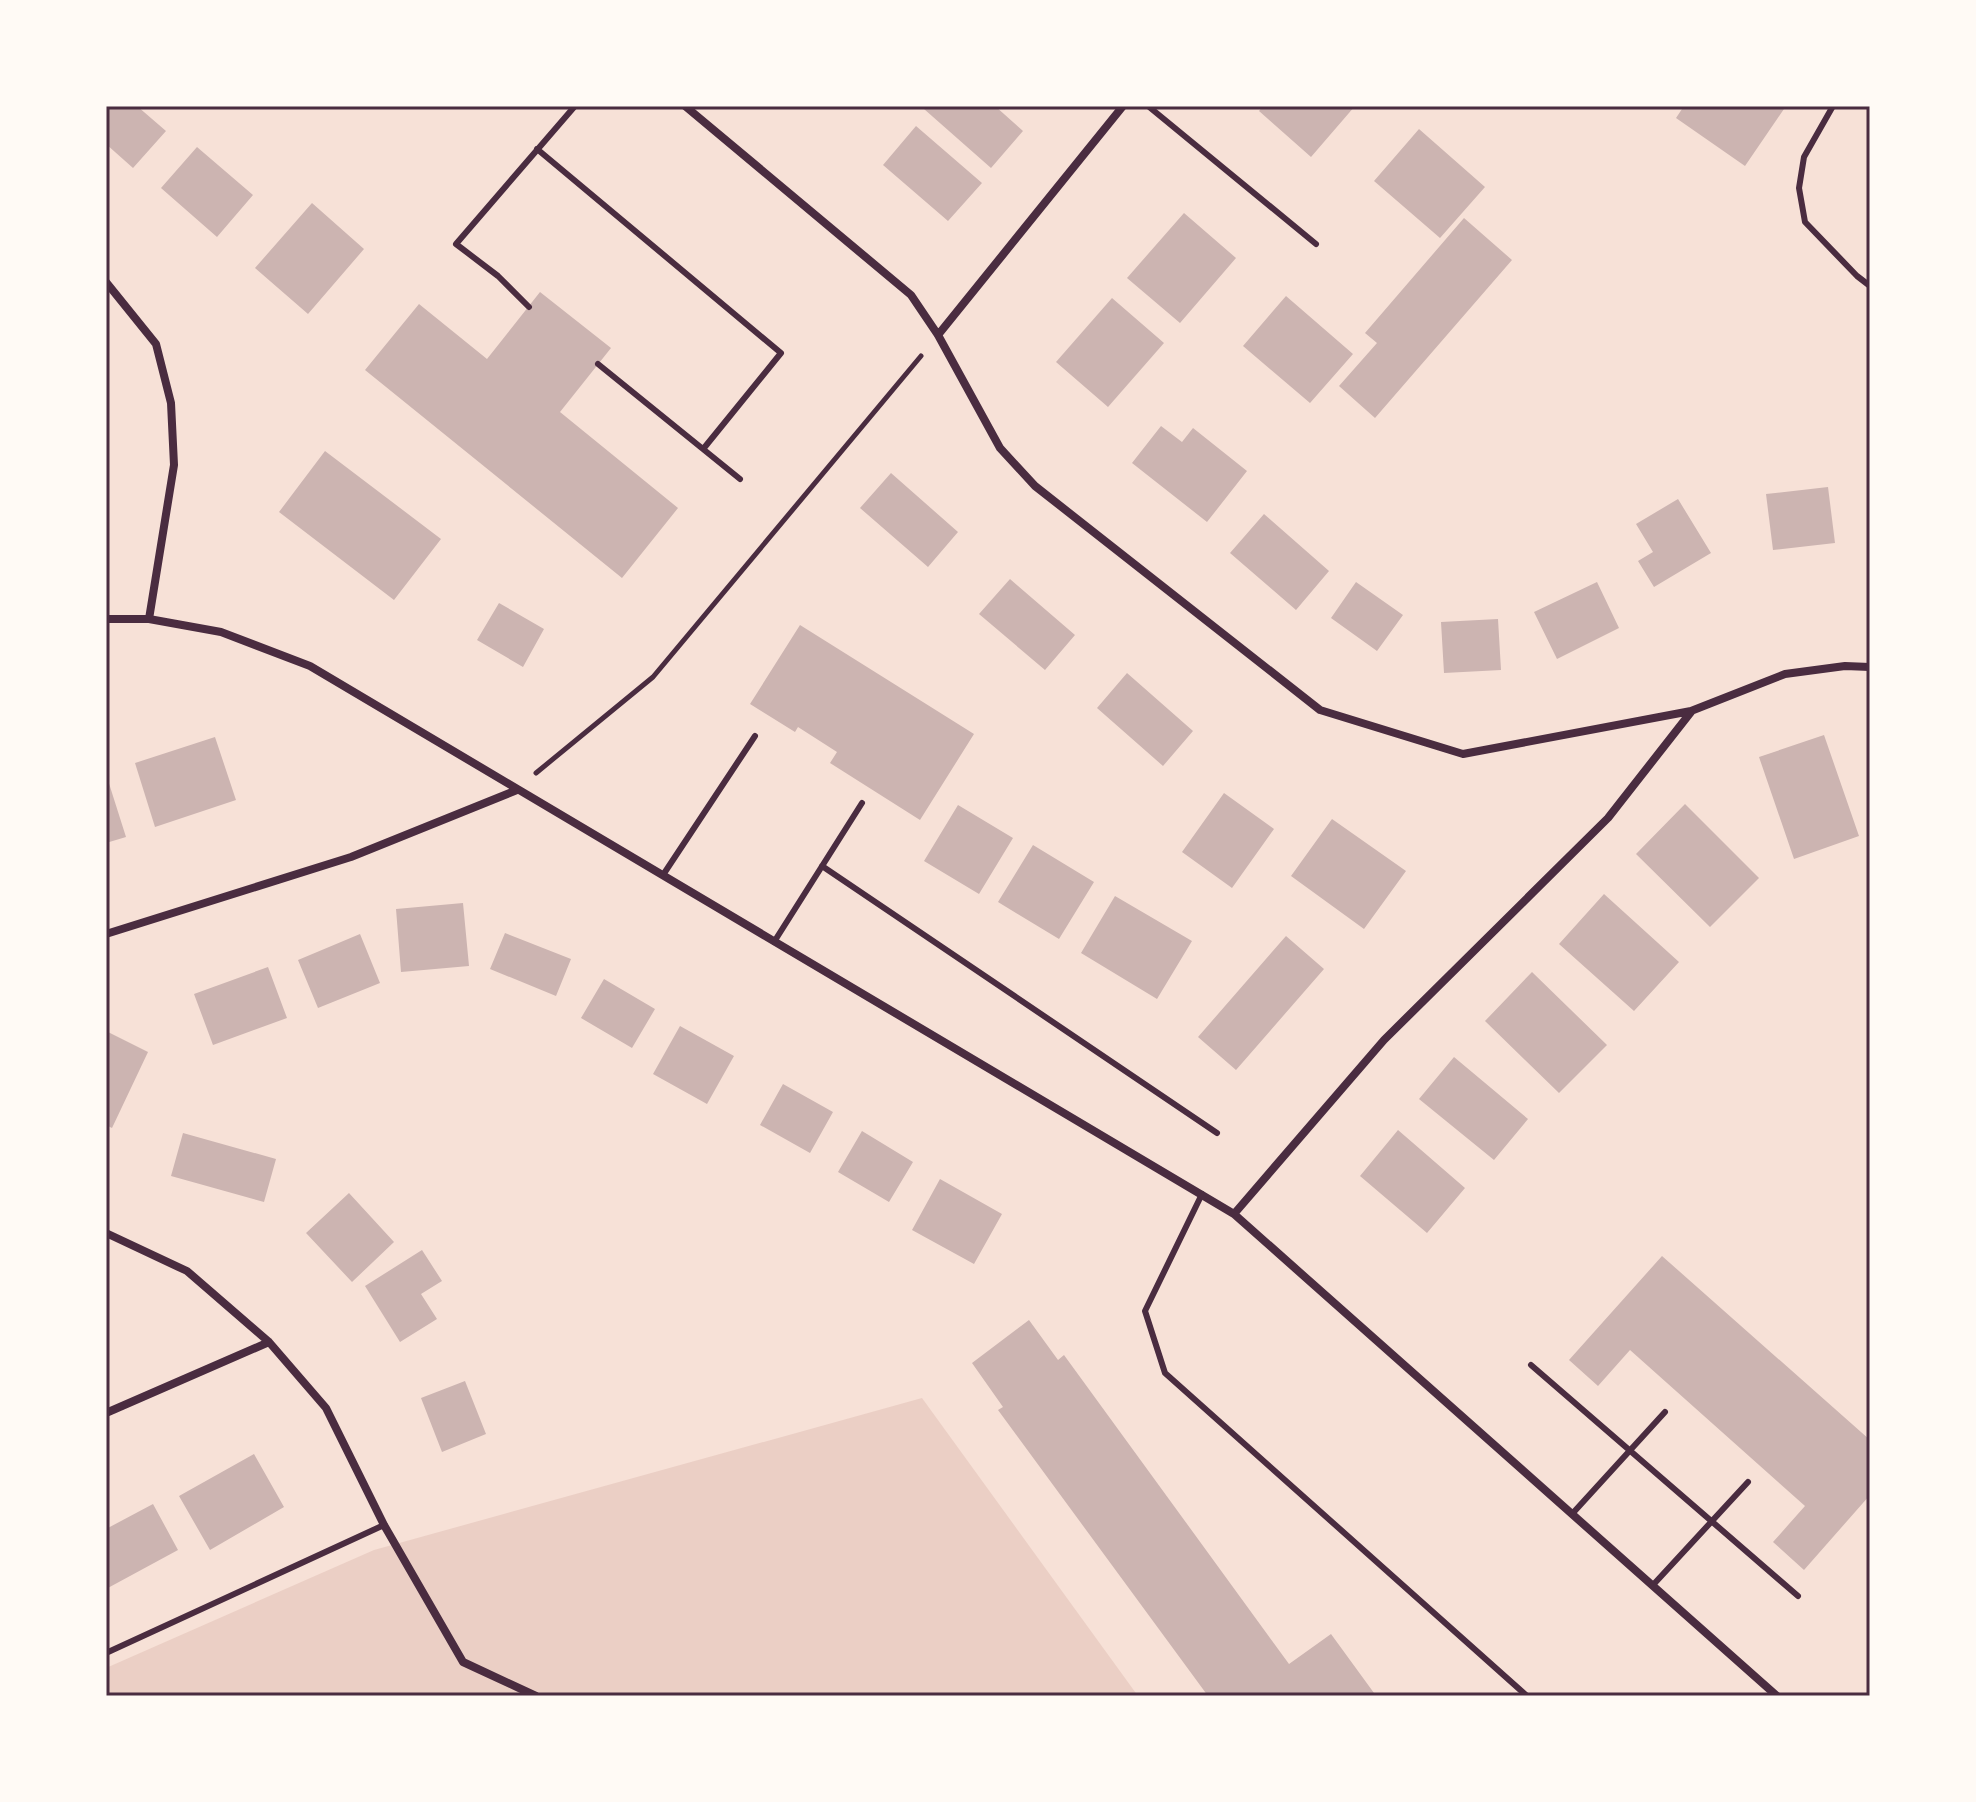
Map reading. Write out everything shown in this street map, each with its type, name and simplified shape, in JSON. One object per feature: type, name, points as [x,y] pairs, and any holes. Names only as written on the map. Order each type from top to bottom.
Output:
[{"type":"street","points":[[685,106],[911,295],[938,335],[1000,448],[1035,486],[1320,710],[1463,754],[1691,711],[1785,674],[1845,666],[1870,667]]},
{"type":"street","points":[[938,335],[1123,106]]},
{"type":"street","points":[[106,282],[156,344],[171,403],[174,465],[149,619]]},
{"type":"street","points":[[106,619],[149,619],[221,632],[310,666],[1234,1214],[1777,1696]]},
{"type":"street","points":[[1234,1214],[1384,1040],[1608,818],[1691,711]]},
{"type":"street","points":[[106,934],[351,857],[517,790]]},
{"type":"street","points":[[106,1233],[187,1271],[269,1342],[326,1408],[384,1525],[463,1662],[536,1696]]},
{"type":"street","points":[[106,1413],[269,1342]]},
{"type":"lane","points":[[529,307],[498,276],[456,244],[575,106]]},
{"type":"lane","points":[[1148,106],[1316,244]]},
{"type":"lane","points":[[1833,106],[1804,157],[1799,188],[1805,222],[1870,286]]},
{"type":"lane","points":[[537,149],[781,353],[704,448]]},
{"type":"lane","points":[[598,364],[740,479]]},
{"type":"lane","points":[[663,875],[755,736]]},
{"type":"lane","points":[[774,942],[862,803]]},
{"type":"lane","points":[[822,866],[1217,1133]]},
{"type":"lane","points":[[1202,1194],[1145,1311],[1165,1373],[1527,1696]]},
{"type":"lane","points":[[1531,1365],[1798,1596]]},
{"type":"lane","points":[[1572,1514],[1665,1412]]},
{"type":"lane","points":[[1653,1585],[1748,1482]]},
{"type":"lane","points":[[106,1653],[384,1525]]},
{"type":"path","points":[[517,790],[653,677],[938,335]]},
{"type":"shaded area","points":[[922,1398],[1138,1696],[106,1696],[106,1668],[374,1550]]},
{"type":"building","points":[[106,106],[137,106],[166,131],[133,168],[106,144]]},
{"type":"building","points":[[927,106],[995,106],[1023,131],[991,168],[924,109]]},
{"type":"building","points":[[1263,106],[1355,106],[1311,157],[1259,111]]},
{"type":"building","points":[[1684,106],[1786,106],[1745,166],[1676,118]]},
{"type":"building","points":[[916,126],[982,183],[948,221],[883,165]]},
{"type":"building","points":[[1419,129],[1485,187],[1440,238],[1374,181]]},
{"type":"building","points":[[197,147],[253,195],[217,237],[161,188]]},
{"type":"building","points":[[312,203],[364,249],[308,314],[255,268]]},
{"type":"building","points":[[1184,213],[1236,258],[1180,323],[1127,278]]},
{"type":"building","points":[[1464,218],[1512,260],[1375,418],[1339,386],[1377,343],[1365,333]]},
{"type":"building","points":[[540,292],[611,348],[560,412],[678,508],[622,578],[365,370],[419,304],[487,359]]},
{"type":"building","points":[[1286,296],[1353,354],[1310,403],[1243,346]]},
{"type":"building","points":[[1112,298],[1164,343],[1108,407],[1056,362]]},
{"type":"building","points":[[1161,426],[1182,442],[1193,428],[1247,471],[1207,522],[1132,463]]},
{"type":"building","points":[[325,451],[441,539],[394,600],[279,512]]},
{"type":"building","points":[[891,473],[958,532],[928,567],[860,508]]},
{"type":"building","points":[[1828,487],[1835,543],[1773,550],[1766,494]]},
{"type":"building","points":[[1678,499],[1711,553],[1654,587],[1638,561],[1653,552],[1636,524]]},
{"type":"building","points":[[1264,514],[1329,571],[1296,610],[1230,553]]},
{"type":"building","points":[[1010,579],[1075,635],[1045,670],[979,614]]},
{"type":"building","points":[[1356,582],[1403,615],[1377,651],[1331,618]]},
{"type":"building","points":[[1597,582],[1619,628],[1557,659],[1534,612]]},
{"type":"building","points":[[499,603],[544,629],[523,667],[477,640]]},
{"type":"building","points":[[1498,619],[1501,670],[1444,673],[1441,622]]},
{"type":"building","points":[[800,625],[974,734],[920,820],[830,763],[837,752],[798,727],[795,732],[750,704]]},
{"type":"building","points":[[1127,673],[1193,731],[1163,766],[1097,708]]},
{"type":"building","points":[[1824,735],[1859,836],[1794,859],[1759,757]]},
{"type":"building","points":[[215,737],[236,800],[155,827],[135,763]]},
{"type":"building","points":[[106,774],[126,837],[106,843]]},
{"type":"building","points":[[1224,793],[1274,829],[1232,888],[1182,852]]},
{"type":"building","points":[[1685,804],[1759,878],[1710,927],[1636,854]]},
{"type":"building","points":[[958,805],[1013,838],[979,894],[924,861]]},
{"type":"building","points":[[1332,819],[1406,871],[1364,929],[1291,876]]},
{"type":"building","points":[[1033,845],[1094,882],[1059,939],[998,902]]},
{"type":"building","points":[[1604,894],[1679,962],[1634,1011],[1559,944]]},
{"type":"building","points":[[1115,896],[1192,941],[1157,999],[1081,953]]},
{"type":"building","points":[[463,903],[469,966],[401,972],[396,909]]},
{"type":"building","points":[[505,933],[571,959],[556,996],[490,969]]},
{"type":"building","points":[[360,934],[380,983],[318,1008],[298,960]]},
{"type":"building","points":[[1286,936],[1324,969],[1236,1070],[1198,1037]]},
{"type":"building","points":[[268,967],[287,1018],[213,1045],[194,994]]},
{"type":"building","points":[[1532,972],[1607,1045],[1559,1093],[1485,1021]]},
{"type":"building","points":[[604,979],[655,1009],[632,1048],[581,1018]]},
{"type":"building","points":[[680,1026],[734,1056],[707,1104],[653,1074]]},
{"type":"building","points":[[108,1032],[148,1052],[112,1128],[106,1125]]},
{"type":"building","points":[[1454,1057],[1528,1119],[1494,1160],[1419,1099]]},
{"type":"building","points":[[783,1084],[833,1112],[810,1153],[760,1125]]},
{"type":"building","points":[[1398,1130],[1465,1188],[1427,1233],[1360,1176]]},
{"type":"building","points":[[862,1131],[913,1162],[889,1202],[838,1172]]},
{"type":"building","points":[[183,1133],[276,1159],[264,1202],[171,1176]]},
{"type":"building","points":[[940,1179],[1002,1214],[974,1264],[912,1230]]},
{"type":"building","points":[[349,1193],[394,1242],[352,1282],[306,1233]]},
{"type":"building","points":[[422,1250],[442,1281],[421,1294],[437,1319],[400,1342],[365,1286]]},
{"type":"building","points":[[1662,1256],[1870,1440],[1870,1495],[1804,1570],[1773,1542],[1805,1506],[1630,1350],[1598,1386],[1569,1360]]},
{"type":"building","points":[[1029,1320],[1058,1360],[1064,1355],[1289,1664],[1331,1634],[1374,1693],[1370,1696],[1208,1696],[998,1410],[1003,1407],[972,1363]]},
{"type":"building","points":[[465,1381],[486,1434],[442,1452],[421,1398]]},
{"type":"building","points":[[254,1454],[284,1507],[210,1550],[179,1496]]},
{"type":"building","points":[[153,1504],[178,1550],[106,1589],[106,1529]]}]
